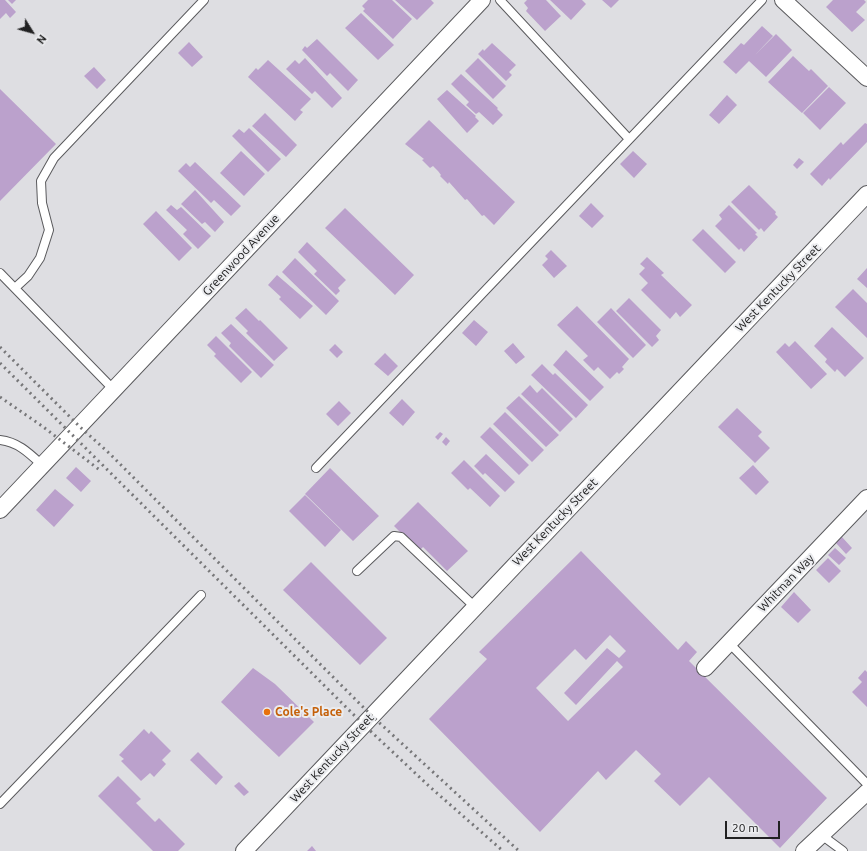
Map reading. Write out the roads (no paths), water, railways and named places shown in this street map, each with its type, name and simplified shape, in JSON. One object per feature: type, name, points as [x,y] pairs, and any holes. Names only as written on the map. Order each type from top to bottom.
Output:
[{"type":"street","name":"Greenwood Avenue","points":[[0,510],[482,0]]},
{"type":"street","points":[[783,0],[867,78]]},
{"type":"street","name":"West Kentucky Street","points":[[244,851],[867,194]]},
{"type":"street","name":"Whitman Way","points":[[705,668],[867,498]]},
{"type":"street","points":[[804,851],[820,834],[867,792]]},
{"type":"lane","points":[[15,288],[28,276],[40,258],[49,230],[42,203],[41,181],[54,158],[204,0]]},
{"type":"lane","points":[[500,0],[629,139]]},
{"type":"lane","points":[[316,468],[762,0]]},
{"type":"lane","points":[[0,272],[114,390]]},
{"type":"lane","points":[[0,440],[12,442],[42,465]]},
{"type":"lane","points":[[357,571],[394,536],[401,537],[475,607]]},
{"type":"lane","points":[[0,804],[201,595]]},
{"type":"lane","points":[[729,643],[867,784]]},
{"type":"lane","points":[[820,834],[843,851]]},
{"type":"railway","points":[[0,347],[79,426],[110,454],[372,716],[519,851]]},
{"type":"railway","points":[[0,363],[364,725],[430,787],[503,851]]},
{"type":"railway","points":[[0,397],[42,426],[101,471]]},
{"type":"place","name":"Cole's Place","points":[[267,712]]}]
